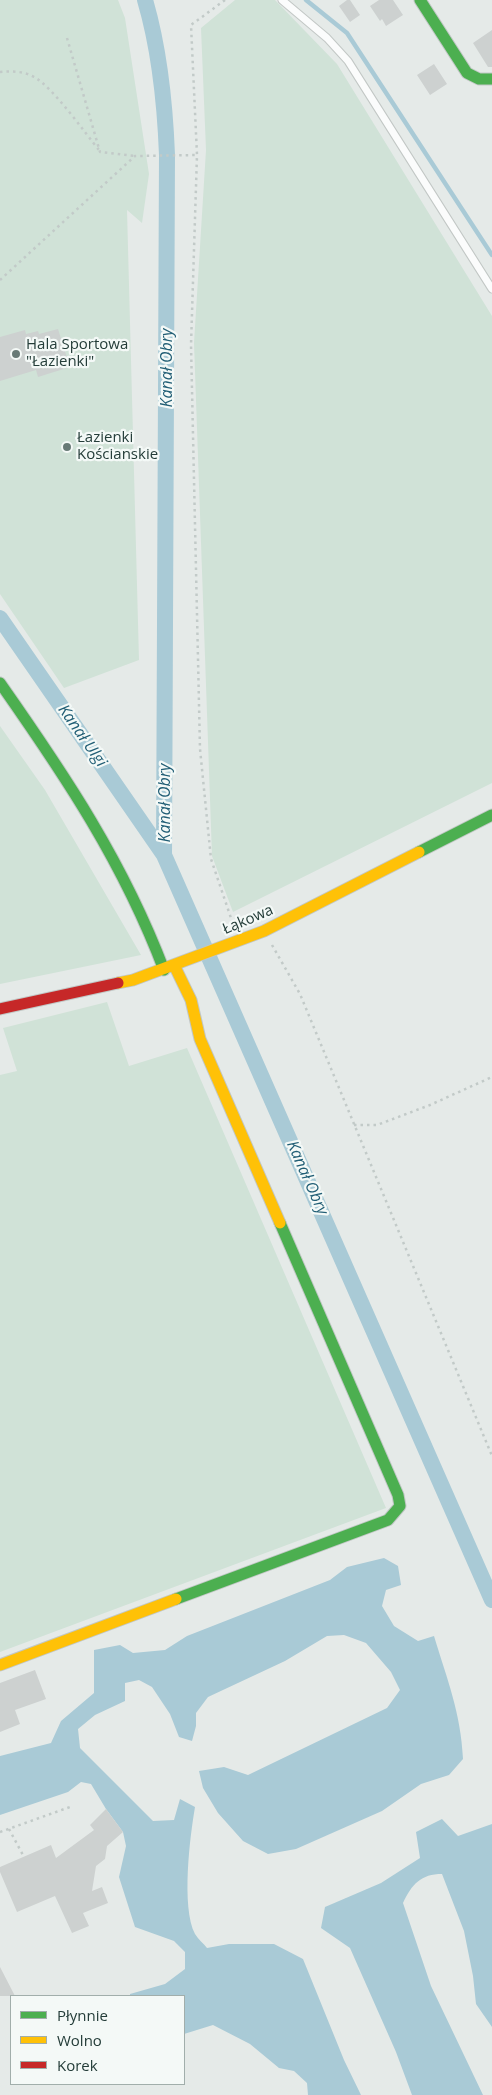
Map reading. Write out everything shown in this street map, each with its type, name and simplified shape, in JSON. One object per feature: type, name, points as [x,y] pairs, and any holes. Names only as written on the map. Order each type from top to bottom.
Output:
[{"type":"street","points":[[420,0],[467,73],[479,80],[492,79]]},
{"type":"street","points":[[0,683],[74,788],[118,866],[157,950],[173,966],[191,1000],[200,1039],[394,1486],[400,1506],[388,1520],[0,1665]]},
{"type":"street","name":"Łąkowa","points":[[0,1009],[114,984],[173,966],[239,941],[264,931],[492,815]]},
{"type":"lane","points":[[282,0],[327,38],[348,61],[492,289]]},
{"type":"path","points":[[225,0],[191,25],[197,155],[191,345],[200,749],[211,859],[239,941]]},
{"type":"path","points":[[67,38],[100,152]]},
{"type":"path","points":[[0,72],[14,71],[35,77],[48,89],[100,152],[135,156],[197,155]]},
{"type":"path","points":[[0,280],[135,156]]},
{"type":"path","points":[[264,931],[300,994],[492,1456]]},
{"type":"path","points":[[354,1125],[377,1125],[430,1105],[492,1077]]},
{"type":"path","points":[[0,1832],[70,1807]]},
{"type":"path","points":[[9,1829],[24,1857]]},
{"type":"green space","name":"Łazienki Kościanskie","points":[[0,0],[118,0],[125,18],[149,174],[142,223],[127,210],[139,660],[64,688],[0,594]]},
{"type":"green space","points":[[235,0],[275,0],[337,64],[492,316],[492,783],[233,912],[212,856],[194,343],[206,150],[201,28]]},
{"type":"green space","points":[[0,726],[45,790],[141,955],[0,984]]},
{"type":"green space","points":[[107,1002],[129,1066],[187,1048],[386,1508],[0,1652],[0,1075],[17,1071],[3,1028]]},
{"type":"water","points":[[384,1558],[398,1566],[401,1585],[386,1590],[382,1606],[394,1626],[418,1641],[434,1636],[456,1711],[462,1742],[463,1759],[449,1775],[421,1784],[382,1811],[296,1849],[268,1854],[243,1841],[218,1813],[203,1788],[199,1771],[224,1767],[248,1775],[387,1708],[400,1690],[391,1672],[366,1643],[344,1635],[327,1636],[285,1661],[208,1697],[196,1713],[196,1726],[192,1741],[179,1737],[170,1714],[152,1687],[139,1680],[125,1683],[125,1701],[95,1715],[78,1729],[80,1748],[153,1821],[174,1820],[180,1799],[195,1807],[188,1871],[188,1907],[195,1934],[207,1948],[229,1944],[274,1944],[303,1959],[344,2060],[361,2095],[308,2095],[307,2083],[294,2071],[279,2068],[250,2044],[213,2025],[185,2034],[185,1995],[130,1995],[165,1984],[185,1969],[185,1952],[174,1941],[135,1927],[119,1877],[126,1846],[123,1832],[91,1784],[81,1782],[68,1792],[0,1815],[0,1756],[51,1743],[61,1721],[94,1693],[94,1650],[120,1645],[133,1653],[165,1650],[187,1636],[330,1580],[347,1567]]},
{"type":"water","points":[[442,1819],[458,1836],[492,1824],[492,2027],[476,2004],[473,1976],[464,1931],[442,1874],[428,1876],[418,1881],[410,1890],[403,1903],[431,1986],[483,2095],[412,2095],[396,2052],[350,1948],[321,1928],[325,1907],[381,1883],[420,1858],[416,1832]]},
{"type":"building","points":[[350,0],[360,15],[350,22],[339,6]]},
{"type":"building","points":[[379,0],[393,0],[403,15],[386,26],[382,19],[380,21],[370,6]]},
{"type":"building","points":[[492,30],[492,67],[488,67],[473,43]]},
{"type":"building","points":[[434,64],[447,84],[430,95],[417,75]]},
{"type":"building","points":[[58,329],[70,367],[38,377],[36,370],[0,381],[0,337],[25,330],[26,334],[38,331],[39,334]]},
{"type":"building","points":[[35,1670],[46,1699],[15,1710],[20,1724],[0,1732],[0,1683]]},
{"type":"building","points":[[106,1809],[123,1832],[107,1846],[105,1859],[96,1866],[92,1891],[102,1887],[108,1903],[83,1913],[89,1926],[72,1933],[55,1896],[17,1912],[0,1872],[0,1867],[51,1845],[56,1858],[94,1830],[90,1825]]},
{"type":"building","points":[[0,1967],[14,1995],[0,1996]]},
{"type":"waterway","name":"Kanał Obry","points":[[145,0],[161,77],[167,155],[164,855],[492,1600]]},
{"type":"waterway","points":[[306,0],[347,33],[492,255]]},
{"type":"waterway","name":"Kanał Ulgi","points":[[0,618],[164,855]]},
{"type":"traffic: fast","points":[[420,0],[467,73],[479,79],[492,79]]},
{"type":"traffic: fast","points":[[0,683],[48,752],[91,821],[130,893],[164,970]]},
{"type":"traffic: fast","points":[[419,852],[492,815]]},
{"type":"traffic: fast","points":[[176,1599],[388,1520],[400,1506],[398,1495],[280,1223]]},
{"type":"traffic: slow","points":[[118,983],[133,980],[264,931],[419,852]]},
{"type":"traffic: slow","points":[[174,965],[191,1000],[200,1039],[280,1223]]},
{"type":"traffic: slow","points":[[0,1665],[176,1599]]},
{"type":"traffic: jam","points":[[0,1009],[118,983]]},
{"type":"place","name":"Hala Sportowa \"Łazienki\"","points":[[16,354]]},
{"type":"place","name":"Łazienki Kościanskie","points":[[67,447]]}]
